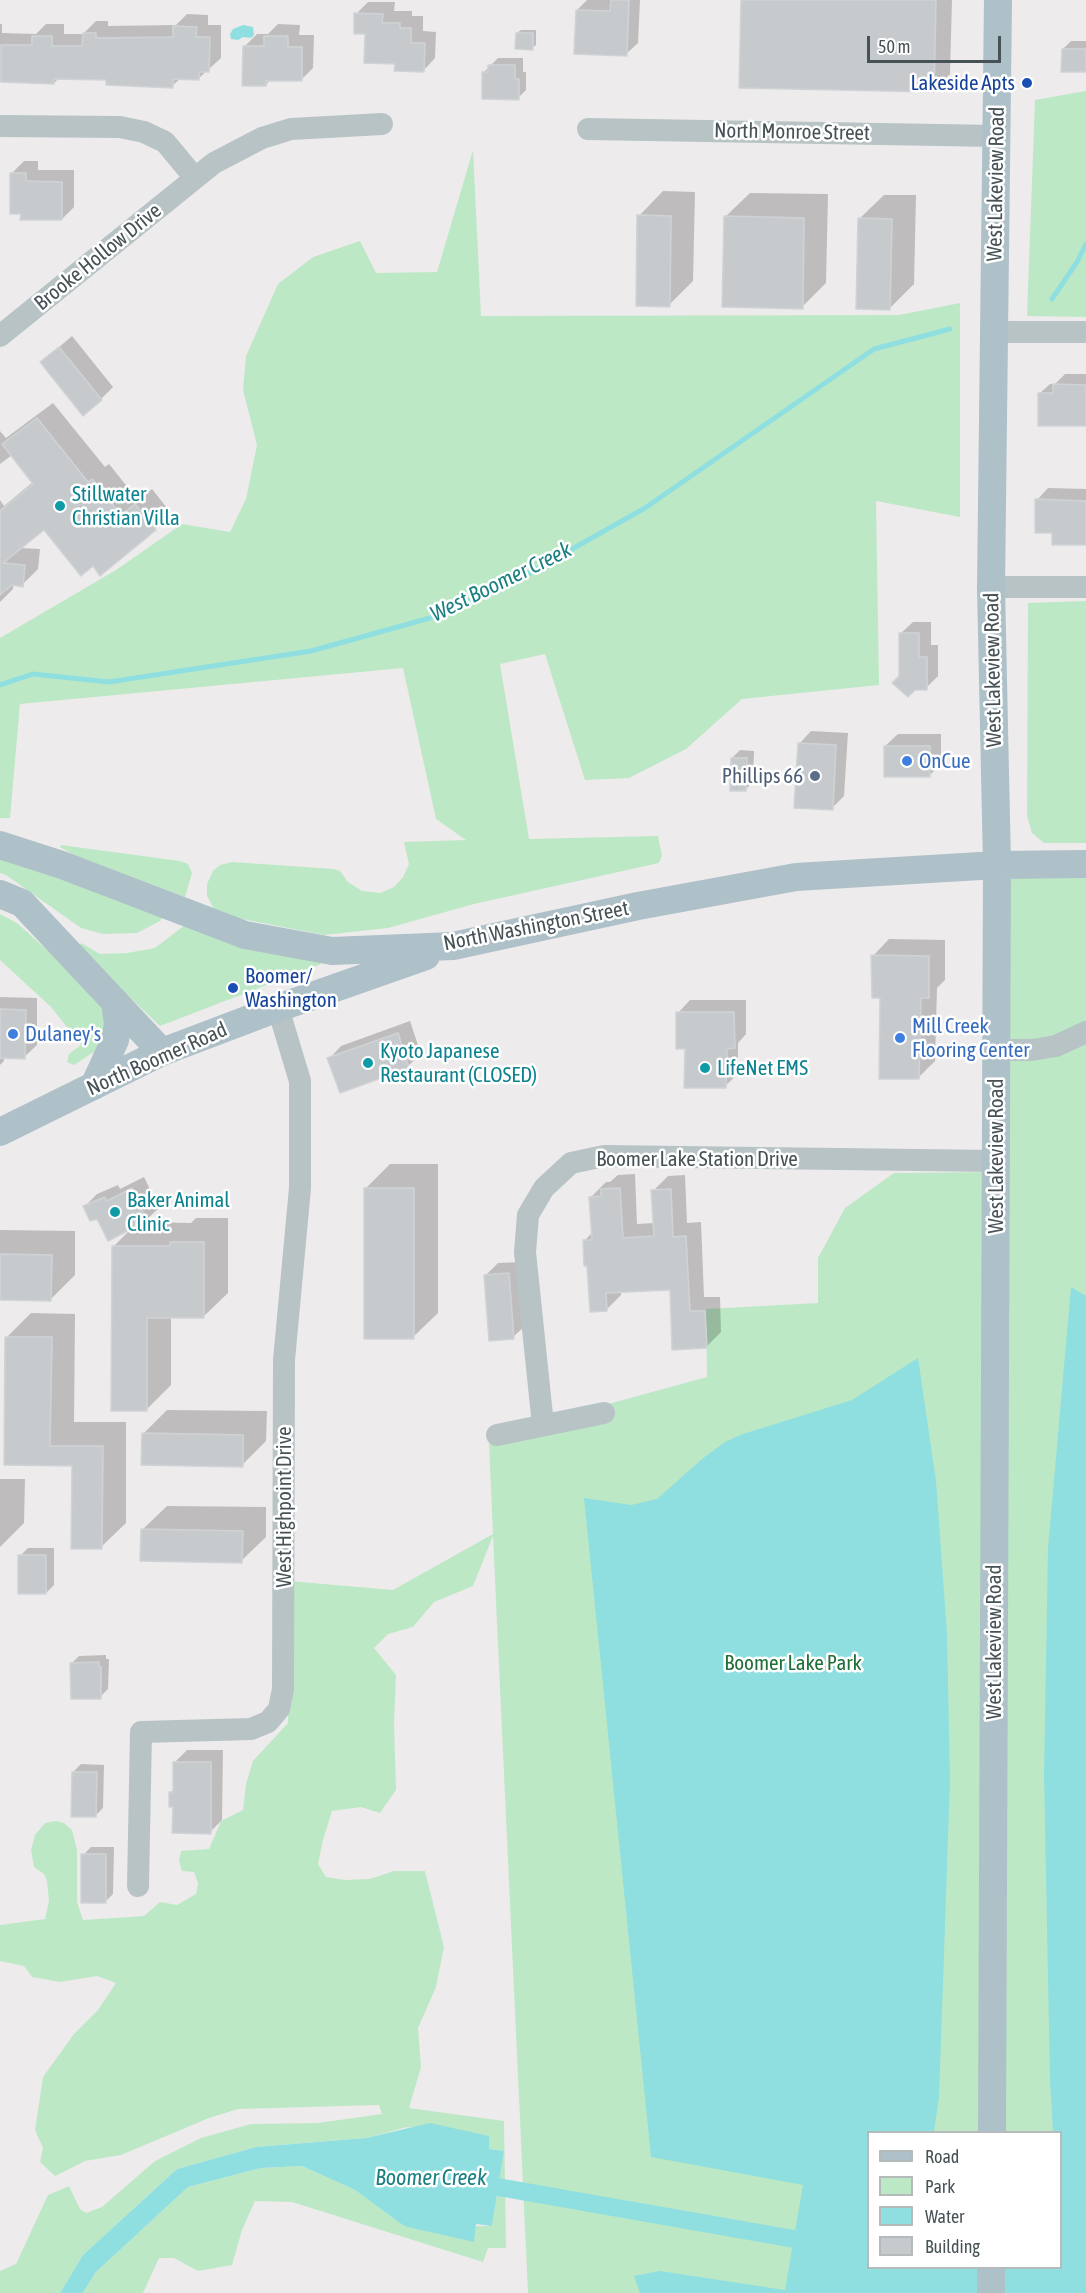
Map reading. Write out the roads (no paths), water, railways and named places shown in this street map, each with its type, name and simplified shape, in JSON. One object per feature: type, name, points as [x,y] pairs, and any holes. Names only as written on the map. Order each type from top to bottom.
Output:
[{"type":"main road","name":"West Lakeview Road","points":[[992,2131],[997,865],[991,586],[998,0]]},
{"type":"main road","name":"North Washington Street","points":[[0,845],[62,865],[245,935],[332,951],[453,946],[638,906],[796,877],[997,865],[1086,864]]},
{"type":"main road","points":[[0,894],[22,903],[162,1052]]},
{"type":"main road","name":"North Boomer Road","points":[[0,1132],[162,1052],[453,946]]},
{"type":"main road","points":[[94,1086],[115,1040],[118,1024],[115,1002]]},
{"type":"main road","points":[[991,2269],[991,2293]]},
{"type":"street","points":[[0,126],[120,127],[144,132],[165,142],[195,178],[214,163],[262,138],[291,129],[382,124]]},
{"type":"street","name":"North Monroe Street","points":[[588,129],[996,135]]},
{"type":"street","name":"Brooke Hollow Drive","points":[[0,336],[195,178]]},
{"type":"street","points":[[994,332],[1086,332]]},
{"type":"street","points":[[991,586],[1086,587]]},
{"type":"street","name":"West Highpoint Drive","points":[[138,1886],[141,1732],[251,1729],[268,1722],[279,1709],[283,1689],[284,1360],[300,1188],[300,1081],[278,1008]]},
{"type":"street","points":[[996,1050],[1032,1050],[1056,1046],[1086,1032]]},
{"type":"street","name":"Boomer Lake Station Drive","points":[[543,1425],[525,1252],[528,1215],[544,1188],[571,1163],[604,1156],[996,1161]]},
{"type":"street","points":[[497,1435],[604,1413]]},
{"type":"water","points":[[243,25],[253,27],[254,35],[251,38],[231,39],[230,34],[233,29]]},
{"type":"water","points":[[1071,1287],[1086,1296],[1086,2293],[640,2293],[634,2276],[660,2271],[785,2290],[803,2185],[651,2157],[584,1498],[631,1505],[657,1499],[725,1442],[743,1434],[852,1400],[918,1358],[936,1481],[947,1633],[950,1781],[939,2097],[934,2131],[867,2131],[867,2269],[1062,2269],[1062,2131],[1053,2131],[1050,2080],[1044,1774],[1048,1548]]},
{"type":"water","name":"Boomer Creek","points":[[430,2123],[489,2136],[489,2149],[504,2151],[492,2226],[476,2224],[474,2242],[404,2226],[355,2190],[302,2166],[261,2168],[188,2187],[95,2273],[83,2293],[60,2293],[83,2255],[177,2169],[256,2147],[366,2138]]},
{"type":"waterway","name":"West Boomer Creek","points":[[1052,299],[1077,262],[1086,244]]},
{"type":"waterway","name":"West Boomer Creek","points":[[0,685],[33,674],[109,682],[311,651],[430,618],[519,579],[645,508],[874,349],[950,329]]},
{"type":"waterway","name":"Boomer Creek","points":[[498,2187],[794,2239]]},
{"type":"place","name":"Lakeside Apts","points":[[1027,83]]},
{"type":"place","name":"Stillwater Christian Villa","points":[[60,506]]},
{"type":"place","name":"OnCue","points":[[907,761]]},
{"type":"place","name":"Phillips 66","points":[[815,776]]},
{"type":"place","name":"Boomer/ Washington","points":[[233,988]]},
{"type":"place","name":"Dulaney's","points":[[13,1034]]},
{"type":"place","name":"Mill Creek Flooring Center","points":[[900,1038]]},
{"type":"place","name":"Kyoto Japanese Restaurant (CLOSED)","points":[[368,1063]]},
{"type":"place","name":"LifeNet EMS","points":[[705,1068]]},
{"type":"place","name":"Baker Animal Clinic","points":[[115,1212]]},
{"type":"park label","name":"Boomer Lake Park","points":[[793,1663]]}]
